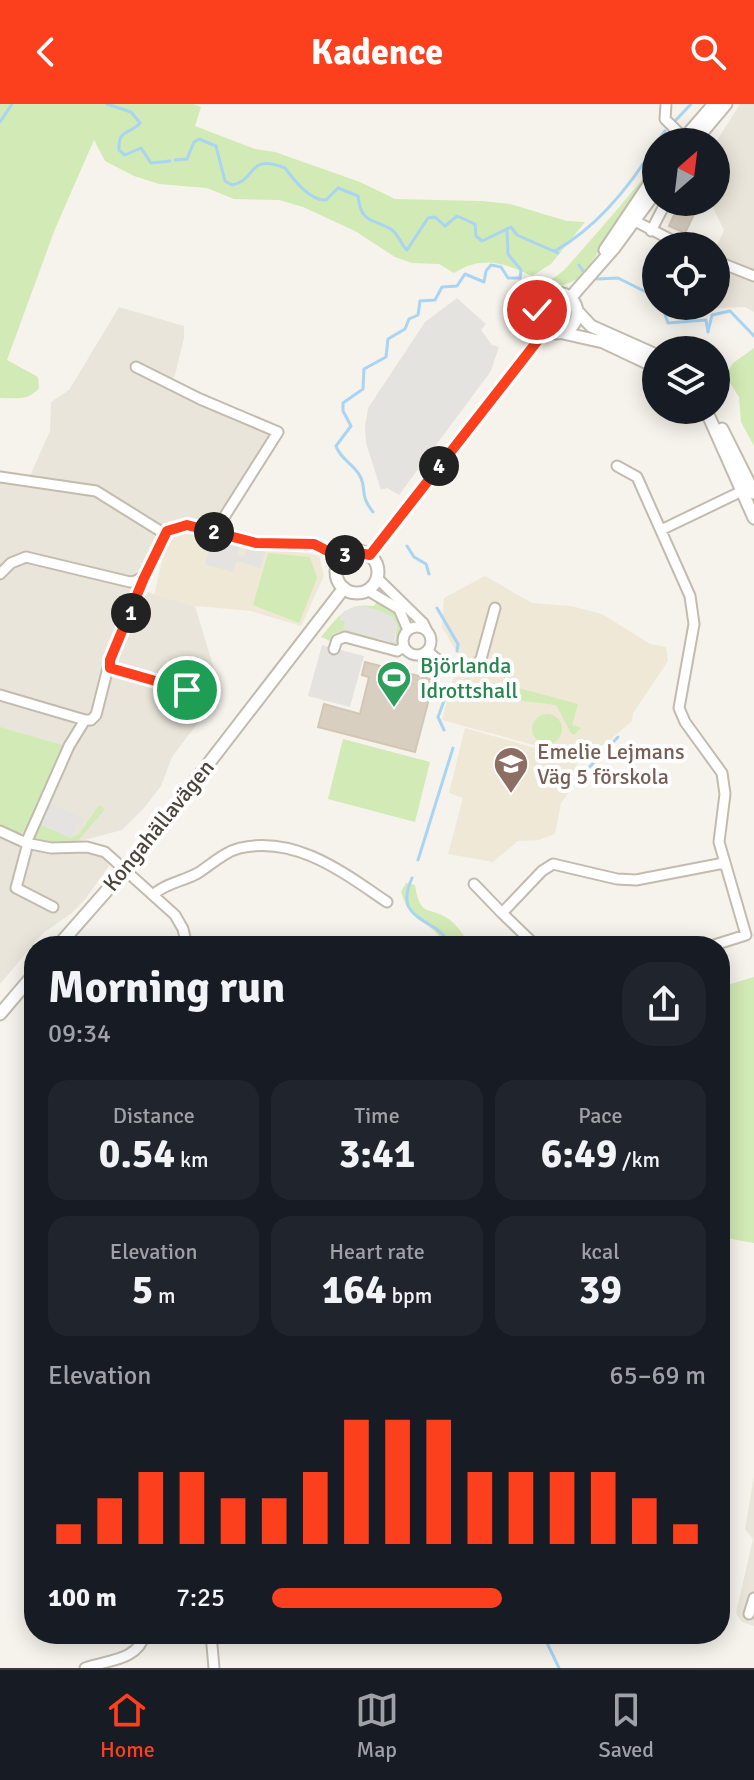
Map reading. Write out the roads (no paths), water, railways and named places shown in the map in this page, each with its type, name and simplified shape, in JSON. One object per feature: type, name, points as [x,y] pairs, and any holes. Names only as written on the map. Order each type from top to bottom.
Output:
[{"type":"street","points":[[666,104],[665,119],[674,128]]},
{"type":"street","points":[[696,128],[714,104]]},
{"type":"street","points":[[701,128],[726,104]]},
{"type":"street","points":[[571,297],[631,218],[642,199]]},
{"type":"street","points":[[631,218],[642,206]]},
{"type":"street","points":[[631,218],[651,231],[659,216]]},
{"type":"street","points":[[730,267],[754,276]]},
{"type":"street","points":[[546,330],[537,316],[537,308],[541,300],[555,292],[571,297],[578,312],[591,326],[642,349]]},
{"type":"street","points":[[563,332],[575,323],[578,312]]},
{"type":"street","points":[[546,330],[603,342],[642,360]]},
{"type":"street","points":[[370,555],[546,330]]},
{"type":"street","points":[[136,367],[200,399],[278,432],[217,533]]},
{"type":"street","points":[[715,424],[749,490],[754,518]]},
{"type":"street","points":[[617,466],[637,477],[693,611],[694,624],[679,708],[685,722],[722,773],[725,794],[719,842],[746,935],[730,940]]},
{"type":"street","points":[[0,477],[96,491],[165,534]]},
{"type":"street","points":[[661,530],[749,490]]},
{"type":"street","points":[[0,695],[91,720],[96,715],[110,660],[144,578],[165,534],[172,528],[187,525],[256,543],[314,544],[341,558]]},
{"type":"street","points":[[353,552],[370,555],[377,565],[377,578],[367,590],[355,593],[344,588],[337,576],[341,558],[353,552]]},
{"type":"street","points":[[0,574],[11,563],[26,557],[130,582],[144,578]]},
{"type":"street","points":[[377,578],[423,623],[431,643],[428,651]]},
{"type":"street","name":"Kongahällavägen","points":[[67,936],[126,869],[344,588]]},
{"type":"street","points":[[367,590],[396,606],[408,630]]},
{"type":"street","points":[[428,651],[440,662],[463,670],[477,666],[495,608]]},
{"type":"street","points":[[427,631],[418,627],[408,630],[403,638],[404,647],[415,655],[428,651]]},
{"type":"street","points":[[334,649],[337,640],[345,637],[397,651],[404,647]]},
{"type":"street","points":[[110,668],[187,690]]},
{"type":"street","points":[[53,907],[16,888],[27,843],[69,746],[85,720]]},
{"type":"street","points":[[0,831],[27,843],[51,848],[96,848],[154,894],[180,924],[184,936]]},
{"type":"street","points":[[154,894],[196,874],[231,851],[269,847],[312,856],[387,902]]},
{"type":"street","points":[[502,913],[542,871],[553,864],[617,879],[636,880],[724,863]]},
{"type":"street","points":[[474,884],[526,936]]},
{"type":"street","points":[[0,1014],[24,986]]},
{"type":"street","points":[[749,1614],[754,1598]]},
{"type":"street","points":[[87,1667],[130,1654],[142,1644]]},
{"type":"street","points":[[212,1644],[214,1668]]},
{"type":"waterway","points":[[0,122],[12,104]]},
{"type":"waterway","points":[[107,104],[131,112],[140,123],[120,138],[119,150],[125,155],[141,148],[151,163],[170,161]]},
{"type":"waterway","points":[[676,120],[691,104]]},
{"type":"waterway","points":[[175,160],[187,159],[194,142],[199,139],[216,146],[225,181],[232,185],[246,178],[258,165],[273,164],[285,168],[314,197],[326,200],[338,188],[358,196],[365,216],[392,230],[407,250],[428,218],[435,217],[445,226],[457,216],[475,224],[476,236],[482,241],[511,227],[517,235],[558,253]]},
{"type":"waterway","points":[[555,251],[599,217],[642,166]]},
{"type":"waterway","points":[[373,512],[366,501],[360,476],[336,446],[351,426],[343,411],[343,403],[363,389],[364,369],[386,357],[388,339],[405,329],[409,319],[418,315],[420,301],[435,300],[442,287],[457,286],[465,274],[484,282],[491,265],[501,267],[508,278],[520,278],[521,270],[508,254],[507,231]]},
{"type":"waterway","points":[[579,265],[583,271]]},
{"type":"waterway","points":[[597,279],[618,278],[642,290]]},
{"type":"waterway","points":[[730,311],[754,336]]},
{"type":"waterway","points":[[667,320],[668,323],[706,320]]},
{"type":"waterway","points":[[706,320],[708,332],[711,320]]},
{"type":"waterway","points":[[407,546],[414,557],[426,564],[429,574]]},
{"type":"waterway","points":[[437,608],[458,644],[457,651]]},
{"type":"waterway","points":[[444,730],[438,717],[450,685]]},
{"type":"waterway","points":[[581,776],[618,737]]},
{"type":"waterway","points":[[418,860],[453,748]]},
{"type":"waterway","points":[[412,878],[407,896],[410,909],[444,936]]},
{"type":"waterway","points":[[547,1644],[559,1668]]},
{"type":"place","name":"Björlanda Idrottshall","points":[[394,709]]},
{"type":"place","name":"Emelie Lejmans Väg 5 förskola","points":[[511,795]]}]
